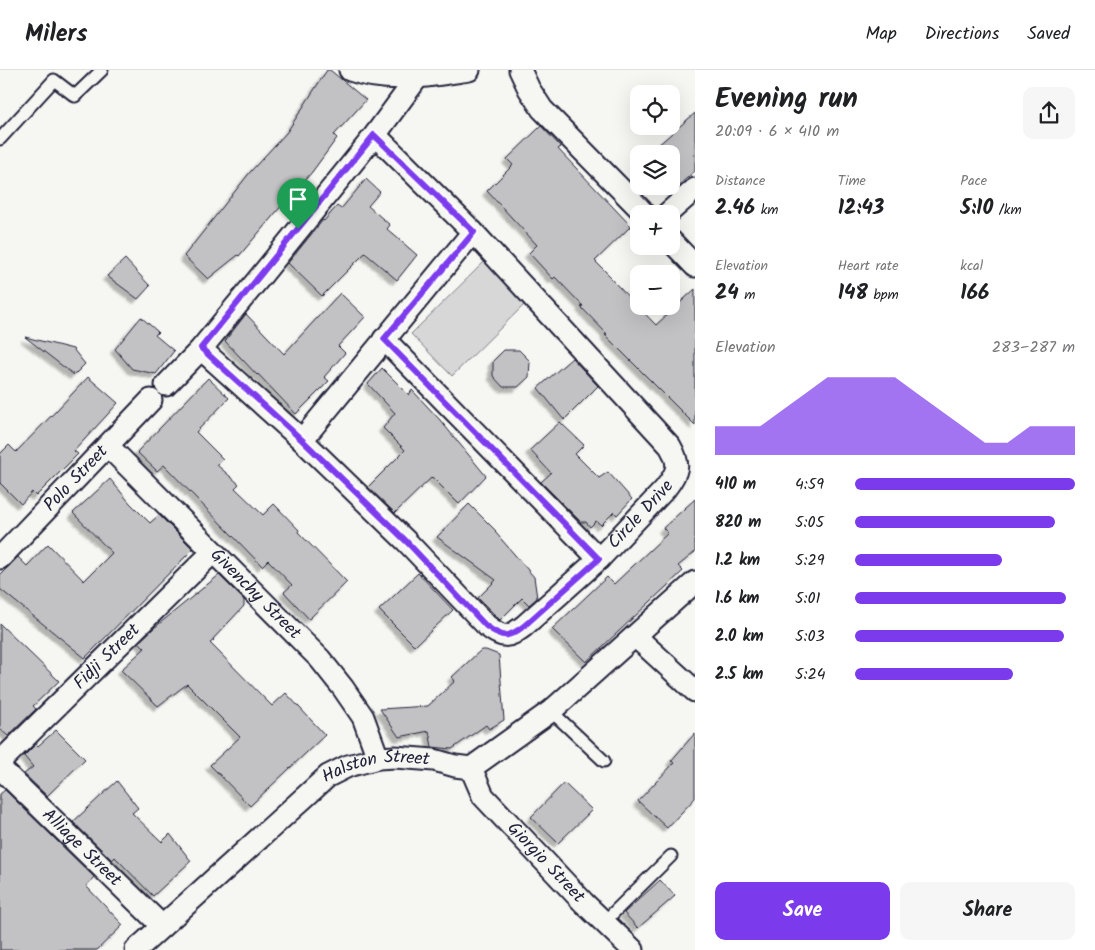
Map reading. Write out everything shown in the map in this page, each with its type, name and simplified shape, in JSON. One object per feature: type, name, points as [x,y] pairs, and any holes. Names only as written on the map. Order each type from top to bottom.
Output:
[{"type":"street","points":[[350,70],[375,77],[417,78],[469,70]]},
{"type":"street","points":[[520,70],[529,89],[542,108],[636,205]]},
{"type":"street","points":[[166,385],[201,348],[374,135],[417,78]]},
{"type":"street","name":"Circle Drive","points":[[201,348],[302,440],[406,541],[486,626],[496,633],[505,636],[514,633],[599,559],[665,489],[678,468],[676,456],[670,446],[474,232],[374,135]]},
{"type":"street","points":[[677,205],[695,189]]},
{"type":"street","points":[[302,440],[474,232]]},
{"type":"street","points":[[680,250],[695,266]]},
{"type":"street","points":[[384,339],[599,559]]},
{"type":"street","name":"Polo Street","points":[[0,558],[151,400]]},
{"type":"street","name":"Givenchy Street","points":[[108,446],[320,659],[363,717],[378,758]]},
{"type":"street","name":"Fidji Street","points":[[0,762],[213,552]]},
{"type":"street","points":[[471,768],[551,711],[695,582]]},
{"type":"street","points":[[636,636],[695,691]]},
{"type":"street","name":"Halston Street","points":[[136,950],[328,776],[348,766],[378,758],[395,757],[434,760],[471,768]]},
{"type":"street","name":"Alliage Street","points":[[0,768],[162,926]]},
{"type":"street","name":"Giorgio Street","points":[[471,768],[483,796],[584,903],[633,950]]},
{"type":"lane","points":[[0,139],[54,80],[75,96],[102,70]]},
{"type":"lane","points":[[551,711],[604,760]]},
{"type":"lane","points":[[604,922],[671,856]]},
{"type":"shaded area","points":[[487,259],[528,301],[452,376],[411,334]]},
{"type":"building","points":[[327,70],[330,70],[366,100],[334,135],[337,138],[312,172],[239,256],[208,279],[184,256],[251,171],[287,132]]},
{"type":"building","points":[[695,113],[695,171],[680,184],[680,145],[658,145],[670,135],[680,135],[680,126]]},
{"type":"building","points":[[541,126],[561,147],[558,149],[630,225],[595,261],[630,298],[630,315],[646,315],[656,325],[667,315],[680,315],[680,303],[695,289],[695,425],[605,335],[607,334],[581,307],[583,306],[555,277],[553,279],[529,253],[537,245],[487,191],[513,165],[507,159]]},
{"type":"building","points":[[366,179],[380,192],[368,206],[390,225],[387,229],[417,255],[397,280],[365,253],[322,296],[288,263],[323,220],[337,206],[341,209]]},
{"type":"building","points":[[125,259],[150,286],[138,299],[107,276]]},
{"type":"building","points":[[340,293],[365,317],[338,346],[345,353],[324,377],[329,381],[296,414],[225,341],[246,314],[284,354]]},
{"type":"building","points":[[141,317],[158,332],[155,335],[174,351],[156,374],[132,369],[115,349]]},
{"type":"building","points":[[25,337],[73,349],[85,364],[74,375]]},
{"type":"building","points":[[504,350],[519,350],[530,361],[529,377],[518,387],[503,387],[493,376],[493,361]]},
{"type":"building","points":[[572,358],[598,386],[564,420],[538,388]]},
{"type":"building","points":[[382,368],[409,395],[412,390],[440,420],[486,476],[459,504],[432,477],[395,513],[368,487],[405,450],[383,428],[395,413],[368,384]]},
{"type":"building","points":[[88,377],[118,403],[74,451],[78,454],[36,496],[32,492],[21,504],[0,483],[0,454],[9,445],[16,452]]},
{"type":"building","points":[[208,378],[229,398],[196,432],[223,459],[217,465],[239,484],[235,488],[263,515],[274,504],[299,530],[298,532],[347,582],[309,619],[284,592],[292,585],[268,560],[262,566],[164,465],[157,471],[137,452]]},
{"type":"building","points":[[560,422],[584,445],[575,454],[599,478],[608,472],[632,499],[617,515],[614,512],[601,525],[596,521],[590,527],[586,522],[581,522],[541,482],[551,473],[530,450]]},
{"type":"building","points":[[110,479],[150,523],[159,515],[193,549],[85,658],[0,589],[0,575],[18,557],[27,566],[48,544],[84,581],[112,553],[73,513]]},
{"type":"building","points":[[695,499],[695,552],[678,566],[683,571],[586,662],[552,629],[607,577],[614,584],[668,533],[663,528]]},
{"type":"building","points":[[469,504],[496,531],[534,577],[537,598],[529,605],[522,598],[500,620],[478,598],[496,580],[437,537]]},
{"type":"building","points":[[418,573],[453,610],[415,646],[379,610]]},
{"type":"building","points":[[219,575],[244,600],[244,606],[210,643],[272,706],[286,693],[325,735],[250,806],[210,765],[240,737],[187,684],[158,706],[121,670],[145,648],[139,642]]},
{"type":"building","points":[[0,624],[59,681],[33,706],[36,709],[8,736],[0,729]]},
{"type":"building","points":[[481,650],[499,655],[504,720],[489,729],[486,725],[452,749],[432,747],[429,731],[399,737],[380,709],[428,706],[455,681],[452,677]]},
{"type":"building","points":[[56,730],[85,759],[47,796],[24,774],[33,767],[24,756],[36,744],[38,746]]},
{"type":"building","points":[[695,733],[695,798],[667,828],[638,801],[674,763],[671,761]]},
{"type":"building","points":[[117,781],[138,808],[132,813],[162,842],[170,834],[191,861],[153,896],[115,857],[112,860],[73,822]]},
{"type":"building","points":[[564,783],[592,810],[558,843],[531,817]]},
{"type":"building","points":[[5,790],[94,877],[86,886],[123,925],[97,950],[0,950],[0,794]]},
{"type":"building","points":[[660,880],[675,896],[638,928],[624,913]]},
{"type":"route","points":[[374,135],[474,232],[384,339],[599,559],[514,633],[505,636],[496,633],[486,626],[406,541],[302,440],[201,348],[298,229],[374,135]]}]
